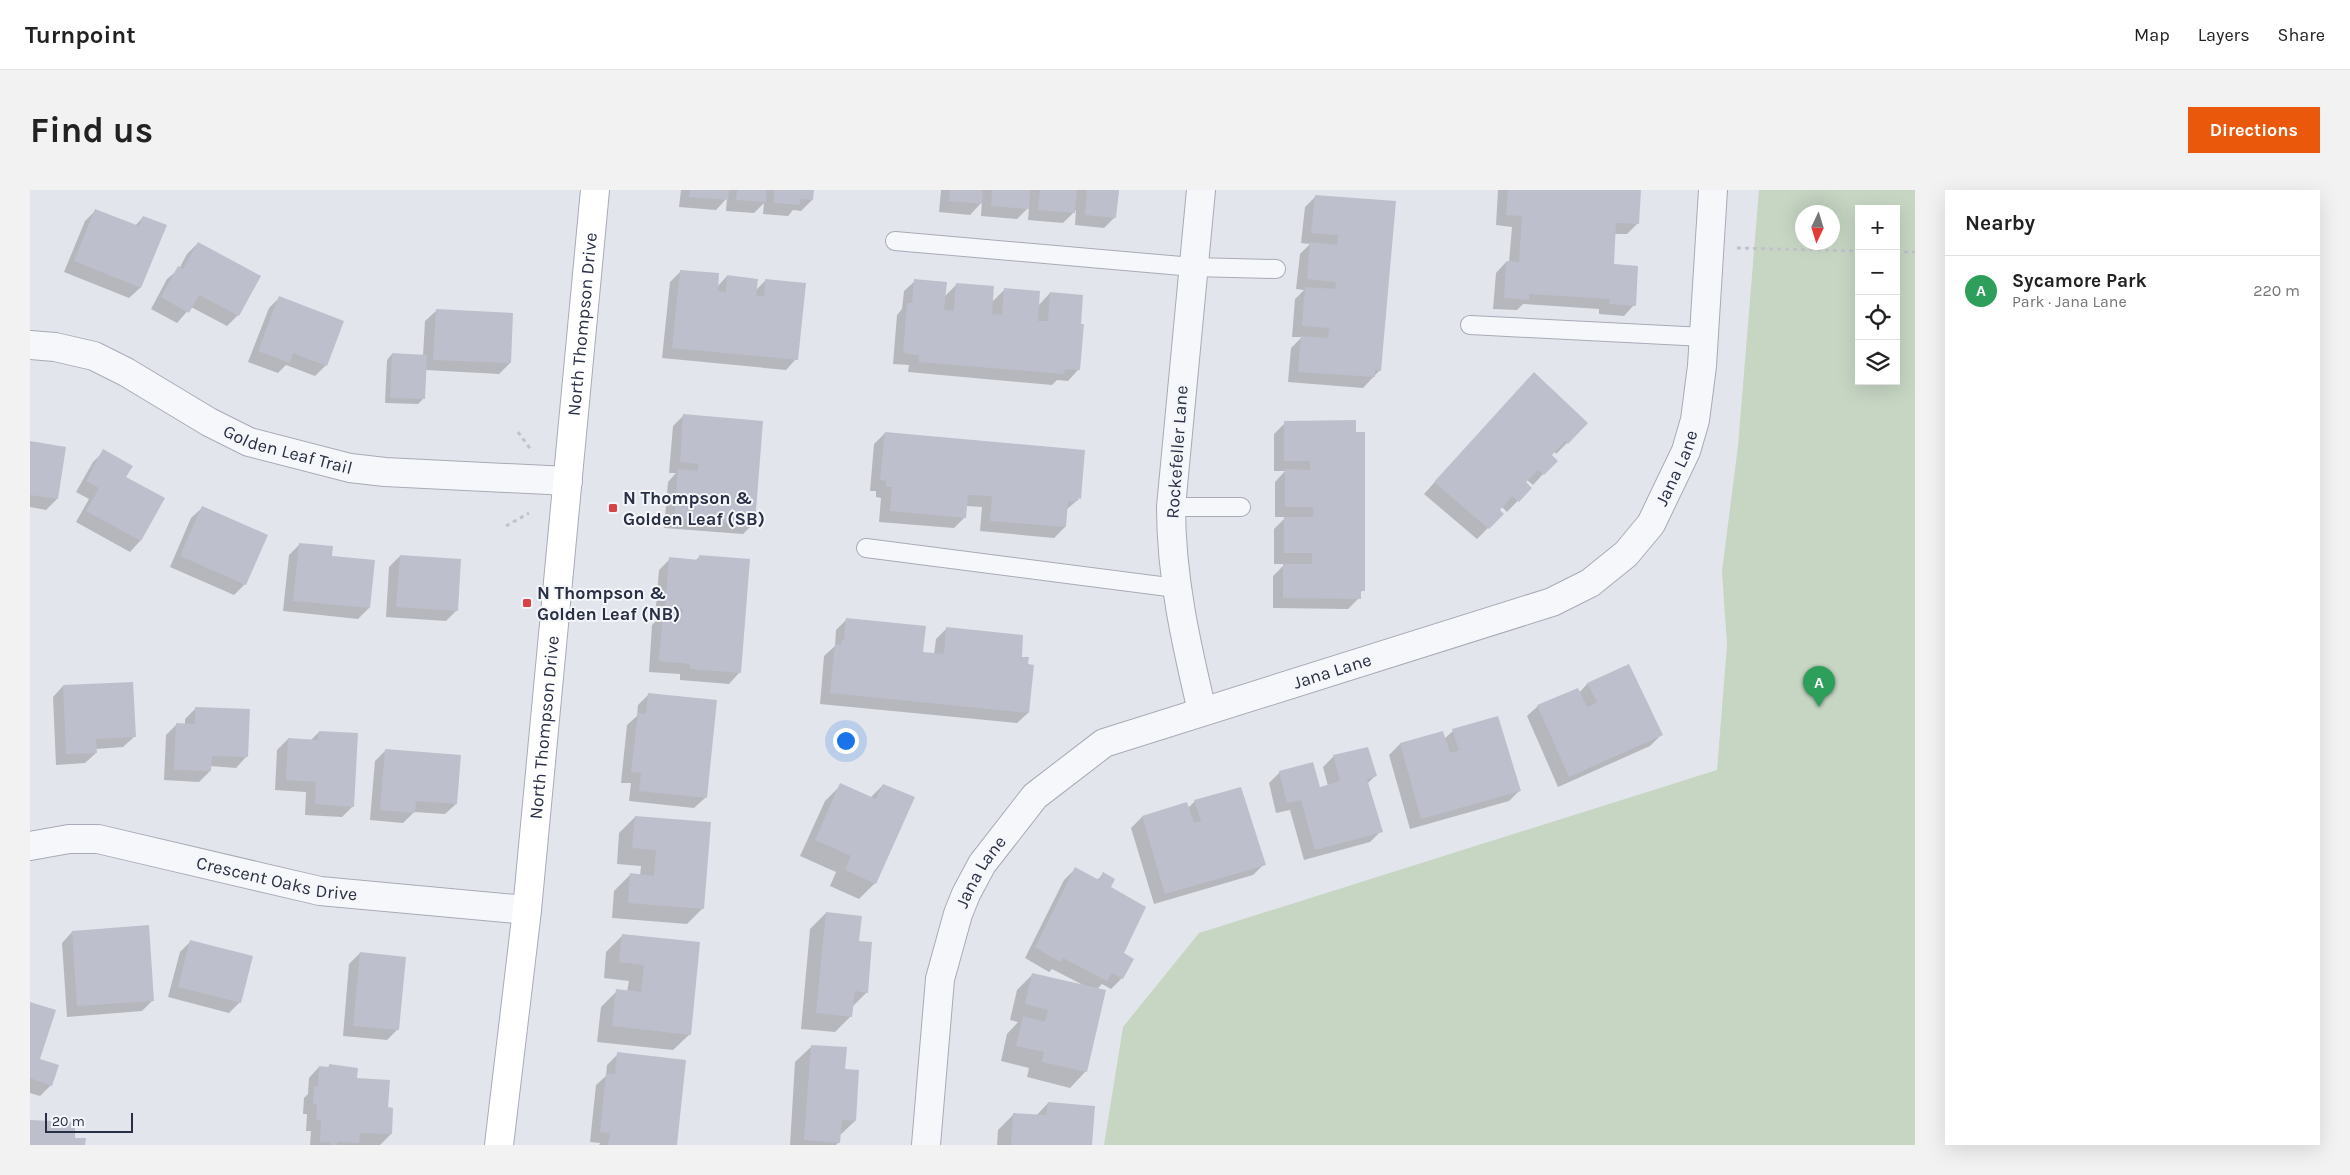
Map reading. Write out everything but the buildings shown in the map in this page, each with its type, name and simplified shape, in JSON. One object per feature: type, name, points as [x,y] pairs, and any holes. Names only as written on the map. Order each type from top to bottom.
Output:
[{"type":"street","name":"North Thompson Drive","points":[[499,1145],[527,910],[596,190]]},
{"type":"street","name":"Rockefeller Lane","points":[[1201,190],[1171,507],[1171,548],[1183,633],[1202,712]]},
{"type":"street","name":"Jana Lane","points":[[926,1145],[940,979],[958,914],[982,864],[1035,796],[1104,743],[1552,602],[1590,583],[1626,554],[1651,524],[1686,451],[1695,420],[1704,337],[1713,190]]},
{"type":"street","name":"Golden Leaf Trail","points":[[30,345],[55,347],[94,356],[126,372],[209,422],[249,442],[350,468],[568,481]]},
{"type":"street","name":"Crescent Oaks Drive","points":[[30,846],[69,839],[98,839],[320,891],[527,910]]},
{"type":"lane","points":[[895,241],[1193,267],[1276,269]]},
{"type":"lane","points":[[1470,325],[1704,337]]},
{"type":"lane","points":[[1171,507],[1241,507]]},
{"type":"lane","points":[[866,548],[1176,588]]},
{"type":"path","points":[[1709,247],[1855,251]]},
{"type":"path","points":[[1900,252],[1915,252]]},
{"type":"path","points":[[518,432],[533,453]]},
{"type":"path","points":[[506,526],[529,513]]},
{"type":"green space","points":[[1759,190],[1915,190],[1915,1145],[1104,1145],[1123,1027],[1199,933],[1717,770],[1727,645],[1722,571],[1738,446]]},
{"type":"place","name":"N Thompson & Golden Leaf (SB)","points":[[613,508]]},
{"type":"place","name":"N Thompson & Golden Leaf (NB)","points":[[527,603]]},
{"type":"place","name":"Sycamore Park","points":[[1819,707]]}]
